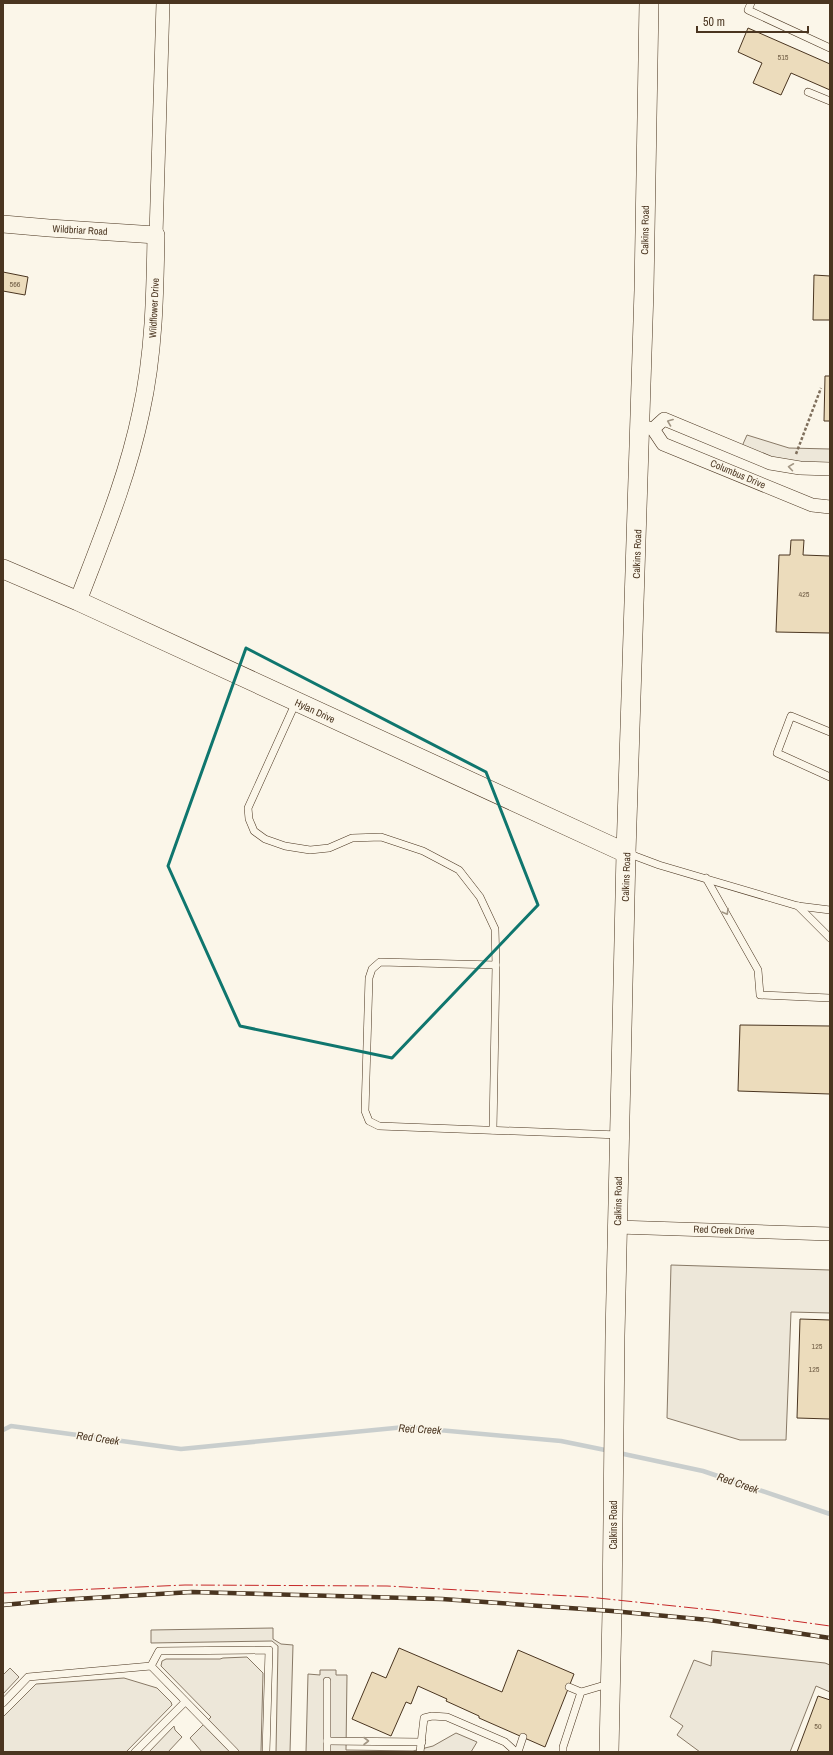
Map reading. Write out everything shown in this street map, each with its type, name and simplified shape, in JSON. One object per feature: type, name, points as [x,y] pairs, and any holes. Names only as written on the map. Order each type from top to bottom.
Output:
[{"type":"main road","name":"Calkins Road","points":[[609,1752],[626,853],[647,428],[649,3]]},
{"type":"main road","name":"Hylan Drive","points":[[3,569],[78,601],[626,853]]},
{"type":"street","name":"Wildflower Drive","points":[[78,601],[117,500],[126,472],[142,412],[148,376],[152,338],[163,3]]},
{"type":"street","name":"Wildbriar Road","points":[[3,224],[156,235]]},
{"type":"street","name":"Columbus Drive","points":[[830,469],[792,467],[770,463],[664,419],[647,428],[663,444],[812,505],[830,507]]},
{"type":"street","name":"Red Creek Drive","points":[[618,1227],[830,1234]]},
{"type":"lane","points":[[751,3],[748,10],[830,48]]},
{"type":"lane","points":[[808,92],[830,101]]},
{"type":"lane","points":[[812,505],[830,513]]},
{"type":"lane","points":[[296,702],[248,808],[249,819],[254,831],[265,839],[285,846],[310,850],[329,848],[352,838],[381,837],[423,851],[459,870],[480,897],[495,930],[496,965],[493,1130]]},
{"type":"lane","points":[[830,732],[791,716],[777,753],[830,777]]},
{"type":"lane","points":[[626,853],[659,865],[798,906],[830,910]]},
{"type":"lane","points":[[706,878],[758,970],[760,995],[830,998]]},
{"type":"lane","points":[[798,906],[830,938]]},
{"type":"lane","points":[[496,965],[380,962],[372,969],[369,978],[365,1111],[369,1121],[379,1126],[620,1135]]},
{"type":"lane","points":[[151,1666],[159,1651],[268,1650],[266,1752]]},
{"type":"lane","points":[[151,1666],[235,1752]]},
{"type":"lane","points":[[3,1703],[28,1677],[151,1666]]},
{"type":"lane","points":[[327,1681],[327,1752]]},
{"type":"lane","points":[[569,1687],[581,1692],[611,1684]]},
{"type":"lane","points":[[563,1752],[563,1747],[581,1692]]},
{"type":"lane","points":[[135,1752],[185,1702]]},
{"type":"lane","points":[[420,1752],[424,1718],[432,1716],[447,1716],[505,1742],[517,1752],[523,1737]]},
{"type":"lane","points":[[327,1741],[422,1742]]},
{"type":"path","points":[[792,467],[821,388]]},
{"type":"highlighted area","points":[[246,648],[486,772],[538,905],[392,1058],[240,1026],[168,866]]},
{"type":"shaded area","points":[[747,435],[789,448],[830,449],[830,472],[739,453]]},
{"type":"shaded area","points":[[671,1265],[830,1270],[830,1313],[791,1312],[786,1440],[740,1440],[667,1418]]},
{"type":"shaded area","points":[[273,1628],[273,1639],[281,1644],[293,1645],[290,1752],[276,1752],[278,1646],[272,1641],[151,1643],[151,1630]]},
{"type":"shaded area","points":[[712,1651],[825,1663],[830,1665],[830,1692],[816,1686],[790,1752],[700,1752],[677,1735],[683,1726],[670,1717],[694,1660],[711,1666]]},
{"type":"shaded area","points":[[247,1657],[263,1673],[261,1752],[202,1752],[190,1738],[211,1717],[161,1666],[162,1661],[166,1659],[220,1659]]},
{"type":"shaded area","points":[[10,1668],[19,1677],[3,1694],[3,1675]]},
{"type":"shaded area","points":[[320,1670],[336,1670],[336,1675],[347,1675],[346,1750],[413,1751],[433,1746],[456,1733],[477,1742],[471,1752],[306,1752],[308,1674],[320,1675]]},
{"type":"shaded area","points":[[124,1678],[157,1688],[171,1702],[172,1705],[126,1752],[3,1752],[3,1717],[36,1684]]},
{"type":"shaded area","points":[[174,1726],[175,1730],[182,1737],[168,1752],[149,1752]]},
{"type":"building","points":[[748,28],[830,64],[830,90],[791,73],[781,95],[753,83],[762,63],[738,52]]},
{"type":"building","points":[[3,272],[28,277],[25,295],[3,291]]},
{"type":"building","points":[[814,275],[830,276],[830,320],[813,320]]},
{"type":"building","points":[[825,376],[830,376],[830,421],[824,421]]},
{"type":"building","points":[[791,540],[804,540],[803,555],[830,556],[830,633],[776,632],[779,555],[790,555]]},
{"type":"building","points":[[740,1025],[830,1026],[830,1094],[738,1091]]},
{"type":"building","points":[[800,1319],[830,1320],[830,1419],[797,1418]]},
{"type":"building","points":[[399,1648],[502,1692],[518,1650],[574,1674],[545,1747],[479,1718],[479,1716],[446,1701],[447,1699],[418,1686],[411,1704],[406,1702],[391,1736],[352,1719],[372,1672],[386,1678]]},
{"type":"building","points":[[818,1696],[830,1700],[830,1752],[797,1752]]},
{"type":"waterway","name":"Red Creek","points":[[3,1430],[11,1426],[181,1449],[405,1427],[561,1441],[610,1451]]},
{"type":"waterway","name":"Red Creek","points":[[619,1453],[703,1471],[830,1514]]},
{"type":"railway","points":[[3,1605],[192,1592],[442,1599],[612,1611],[709,1620],[830,1638]]},
{"type":"power","points":[[3,1593],[185,1585],[387,1586],[588,1597],[722,1611],[830,1626]]}]
